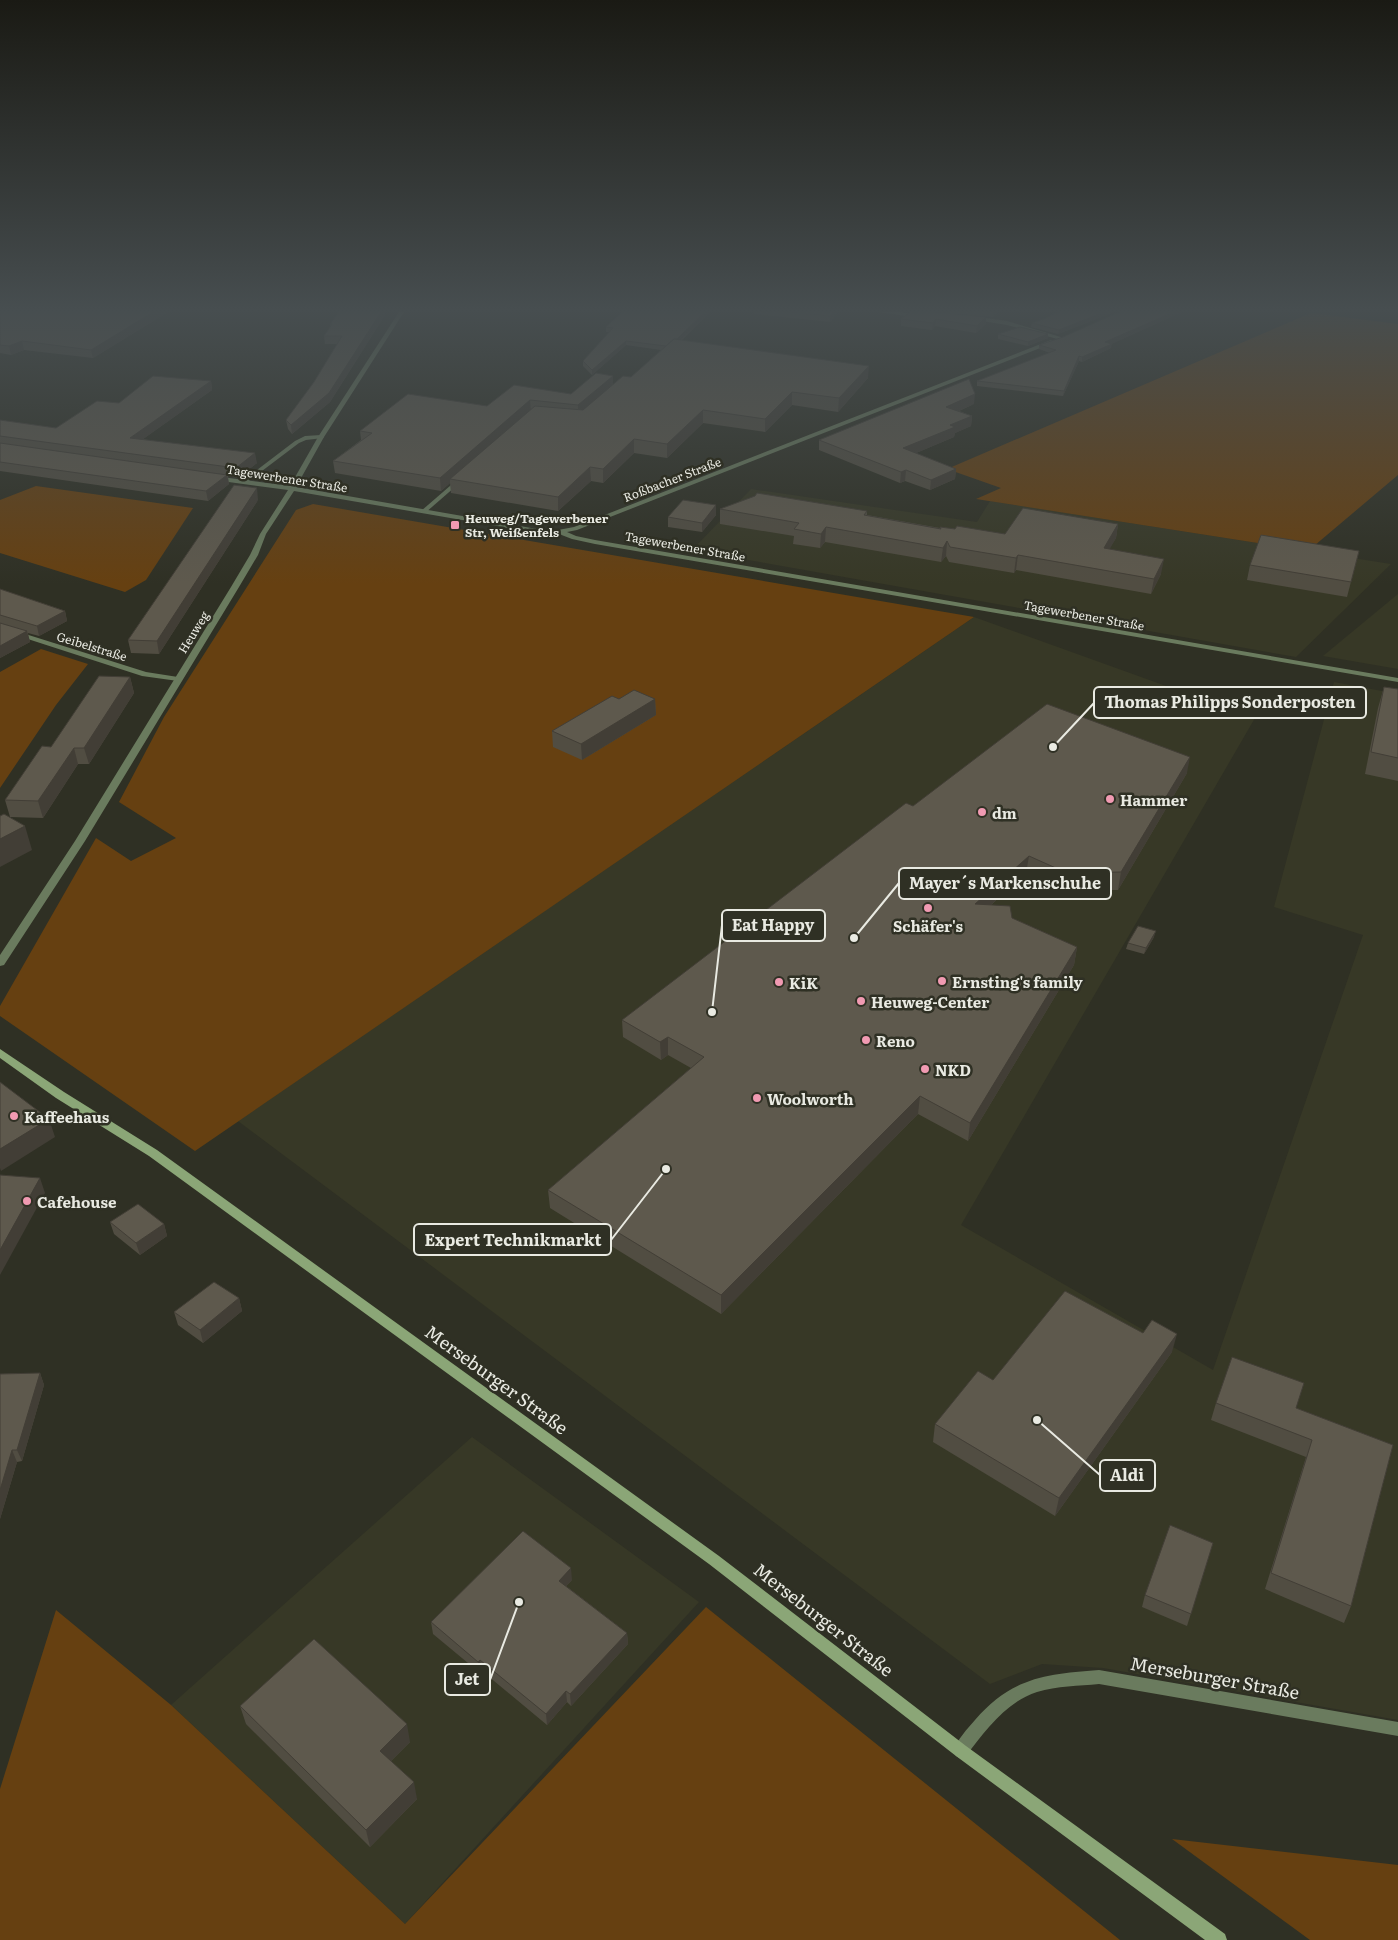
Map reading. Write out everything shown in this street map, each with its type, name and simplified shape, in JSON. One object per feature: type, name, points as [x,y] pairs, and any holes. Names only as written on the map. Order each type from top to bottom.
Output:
[{"type":"main road","name":"Merseburger Straße","points":[[0,1053],[60,1095],[161,1159],[714,1560],[961,1751],[1219,1940]]},
{"type":"street","name":"Heuweg","points":[[0,963],[80,841],[254,555],[263,534],[343,403]]},
{"type":"street","name":"Roßbacher Straße","points":[[560,532],[575,529],[897,403]]},
{"type":"street","points":[[244,482],[297,442],[306,438],[320,437]]},
{"type":"street","points":[[423,512],[464,476]]},
{"type":"street","name":"Tagewerbener Straße","points":[[205,477],[292,489],[537,531],[560,532],[594,542],[1398,680]]},
{"type":"street","name":"Geibelstraße","points":[[0,628],[144,674],[178,679]]},
{"type":"street","name":"Merseburger Straße","points":[[961,1751],[980,1724],[1013,1697],[1034,1686],[1064,1680],[1099,1677],[1398,1729]]},
{"type":"shaded area","points":[[1102,403],[1398,403],[1398,475],[1308,551],[976,499],[1001,488],[947,469]]},
{"type":"shaded area","points":[[36,486],[193,508],[146,580],[125,592],[0,553],[0,500]]},
{"type":"shaded area","points":[[751,489],[977,522],[990,501],[1391,564],[1296,657],[692,550]]},
{"type":"shaded area","points":[[313,504],[974,617],[195,1151],[0,1016],[0,1006],[96,838],[131,861],[176,838],[119,802],[164,717],[296,510]]},
{"type":"shaded area","points":[[1398,594],[1398,669],[1323,656]]},
{"type":"shaded area","points":[[974,617],[1255,718],[961,1225],[1213,1370],[1363,935],[1274,907],[1334,682],[1398,694],[1398,1720],[1103,1668],[1042,1664],[990,1684],[238,1121]]},
{"type":"shaded area","points":[[41,649],[88,664],[56,705],[0,788],[0,672]]},
{"type":"shaded area","points":[[472,1437],[699,1602],[405,1924],[171,1705]]},
{"type":"shaded area","points":[[706,1607],[1120,1940],[0,1940],[0,1789],[56,1610],[171,1705],[405,1924]]},
{"type":"shaded area","points":[[1172,1839],[1398,1865],[1398,1940],[1310,1940]]},
{"type":"building","points":[[95,403],[180,403],[130,438],[255,453],[236,468],[0,436],[0,420],[56,428]]},
{"type":"building","points":[[299,403],[318,403],[291,425],[286,420]]},
{"type":"building","points":[[397,403],[464,403],[487,406],[491,403],[527,403],[440,478],[333,461],[372,433],[360,431]]},
{"type":"building","points":[[554,403],[581,403],[578,405]]},
{"type":"building","points":[[592,403],[781,403],[765,419],[703,410],[667,444],[634,439],[603,469],[590,467],[558,497],[450,479],[535,406],[583,410]]},
{"type":"building","points":[[911,403],[956,403],[946,407],[972,416],[950,425],[955,427],[903,448],[956,469],[931,480],[906,470],[901,472],[819,440]]},
{"type":"building","points":[[0,443],[227,475],[206,491],[0,462]]},
{"type":"building","points":[[234,485],[257,488],[157,641],[128,640]]},
{"type":"building","points":[[757,493],[867,511],[864,515],[941,529],[940,527],[955,529],[957,526],[1005,534],[1023,508],[1118,524],[1104,548],[1164,559],[1154,579],[1018,555],[1016,558],[950,547],[947,541],[943,548],[826,527],[821,534],[794,529],[799,523],[720,509],[755,496]]},
{"type":"building","points":[[683,500],[716,505],[702,523],[668,517]]},
{"type":"building","points":[[1261,535],[1359,551],[1351,582],[1250,565]]},
{"type":"building","points":[[0,589],[65,611],[37,626],[0,615]]},
{"type":"building","points":[[0,623],[27,631],[0,646]]},
{"type":"building","points":[[99,676],[130,677],[84,748],[74,748],[38,801],[5,800],[42,746],[51,747]]},
{"type":"building","points":[[1384,687],[1398,689],[1398,758],[1371,752]]},
{"type":"building","points":[[634,690],[655,699],[581,744],[552,731],[612,696],[619,699]]},
{"type":"building","name":"Heuweg-Center","points":[[1047,704],[1190,757],[1121,872],[1067,873],[1029,856],[975,904],[1010,906],[1012,918],[1077,947],[970,1123],[920,1096],[721,1295],[548,1190],[704,1057],[668,1037],[660,1042],[622,1020],[906,803],[913,806]]},
{"type":"building","points":[[4,814],[25,826],[0,839],[0,816]]},
{"type":"building","points":[[1138,926],[1156,931],[1146,948],[1128,943]]},
{"type":"building","points":[[0,1082],[49,1119],[0,1149]]},
{"type":"building","points":[[0,1175],[40,1178],[0,1250]]},
{"type":"building","points":[[138,1204],[164,1224],[136,1243],[110,1222]]},
{"type":"building","points":[[214,1282],[239,1298],[200,1330],[174,1312]]},
{"type":"building","points":[[1065,1291],[1143,1333],[1152,1320],[1177,1334],[1059,1498],[935,1424],[978,1371],[993,1380]]},
{"type":"building","points":[[1232,1357],[1304,1383],[1296,1408],[1393,1445],[1351,1606],[1271,1573],[1312,1440],[1216,1403]]},
{"type":"building","points":[[40,1373],[17,1450],[12,1450],[0,1490],[0,1374]]},
{"type":"building","points":[[1170,1525],[1213,1543],[1191,1614],[1145,1595]]},
{"type":"building","points":[[523,1531],[571,1568],[559,1581],[627,1633],[570,1694],[566,1691],[546,1714],[480,1660],[478,1662],[431,1622]]},
{"type":"building","points":[[314,1639],[407,1724],[380,1751],[414,1782],[366,1830],[240,1706]]},
{"type":"place","name":"Heuweg/Tagewerbener Str, Weißenfels","points":[[455,525]]},
{"type":"place","name":"Thomas Philipps Sonderposten","points":[[1053,747]]},
{"type":"place","name":"Hammer","points":[[1110,799]]},
{"type":"place","name":"dm","points":[[982,812]]},
{"type":"place","name":"Schäfer's","points":[[928,908]]},
{"type":"place","name":"Mayer´s Markenschuhe","points":[[854,938]]},
{"type":"place","name":"Ernsting's family","points":[[942,981]]},
{"type":"place","name":"KiK","points":[[779,982]]},
{"type":"place","name":"Heuweg-Center","points":[[861,1001]]},
{"type":"place","name":"Eat Happy","points":[[712,1012]]},
{"type":"place","name":"Reno","points":[[866,1040]]},
{"type":"place","name":"NKD","points":[[925,1069]]},
{"type":"place","name":"Woolworth","points":[[757,1098]]},
{"type":"place","name":"Kaffeehaus","points":[[14,1116]]},
{"type":"place","name":"Expert Technikmarkt","points":[[666,1169]]},
{"type":"place","name":"Cafehouse","points":[[27,1201]]},
{"type":"place","name":"Aldi","points":[[1037,1420]]},
{"type":"place","name":"Jet","points":[[519,1602]]}]
